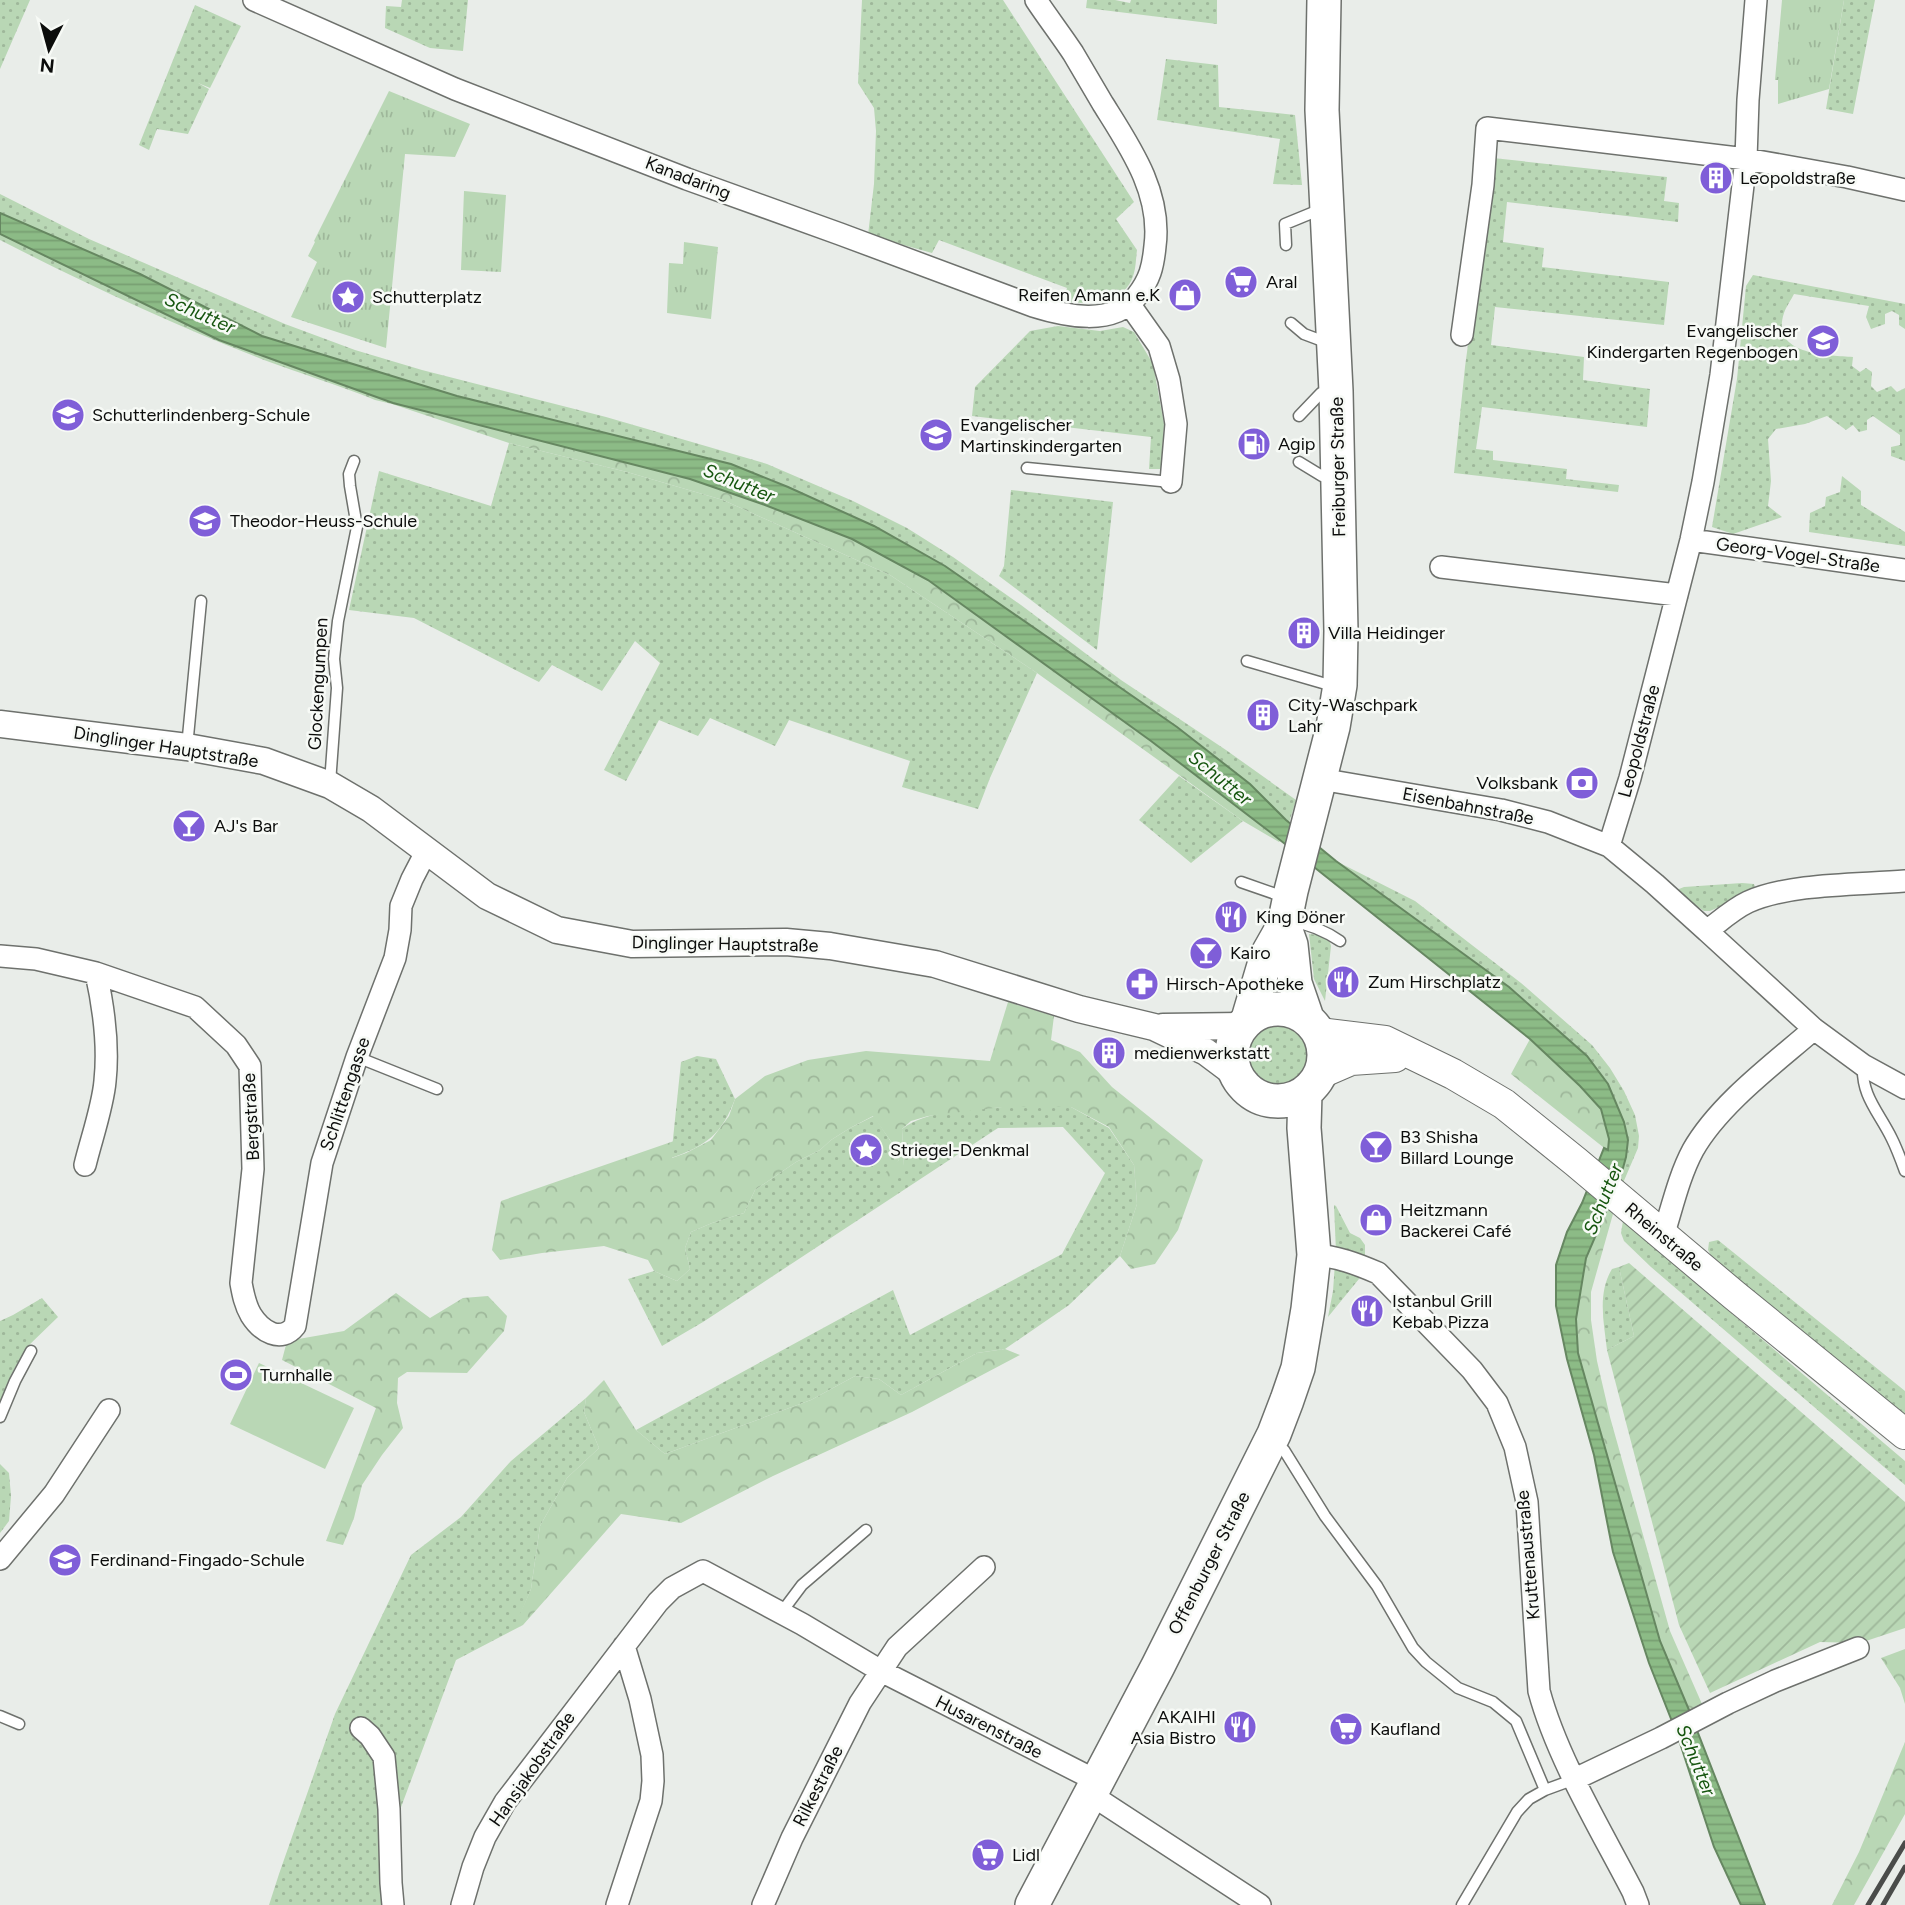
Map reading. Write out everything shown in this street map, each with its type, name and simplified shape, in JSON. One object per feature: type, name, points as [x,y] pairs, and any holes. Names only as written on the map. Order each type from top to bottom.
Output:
[{"type":"main road","name":"Freiburger Straße","points":[[1245,1023],[1287,909],[1333,727],[1340,685],[1339,481],[1322,110],[1323,1]]},
{"type":"main road","name":"Freiburger Straße","points":[[1287,909],[1295,983],[1313,1026]]},
{"type":"main road","points":[[1277,1008],[1293,1011],[1313,1026],[1324,1045],[1324,1059],[1313,1083],[1292,1098],[1279,1101],[1249,1090],[1238,1076],[1232,1051],[1245,1023],[1262,1012],[1277,1008]]},
{"type":"main road","name":"Rheinstraße","points":[[1313,1026],[1385,1041],[1453,1074],[1504,1104],[1905,1434]]},
{"type":"main road","name":"Rheinstraße","points":[[1313,1083],[1351,1060],[1413,1056]]},
{"type":"main road","name":"Offenburger Straße","points":[[1032,1905],[1164,1653],[1278,1423],[1298,1368],[1314,1255],[1304,1128],[1313,1083]]},
{"type":"main road","name":"Offenburger Straße","points":[[1265,1098],[1283,1130],[1309,1198]]},
{"type":"street","name":"Kanadaring","points":[[254,0],[455,89],[687,179],[1032,306],[1088,317],[1104,316],[1130,305]]},
{"type":"street","points":[[1036,0],[1071,51],[1132,151],[1154,206],[1157,232],[1149,281],[1130,305],[1159,346],[1169,380],[1176,424],[1171,482]]},
{"type":"street","name":"Leopoldstraße","points":[[1609,846],[1630,778],[1691,540],[1721,375],[1746,159],[1756,0]]},
{"type":"street","points":[[1462,335],[1483,185],[1487,128],[1746,159],[1905,190]]},
{"type":"street","name":"Georg-Vogel-Straße","points":[[1691,540],[1905,569]]},
{"type":"street","points":[[1441,567],[1677,595]]},
{"type":"street","name":"Dinglinger Hauptstraße","points":[[0,724],[187,747],[264,761],[330,785],[371,809],[487,896],[557,930],[632,944],[786,942],[830,946],[935,964],[1079,1009],[1154,1027],[1206,1052],[1238,1076]]},
{"type":"street","name":"Eisenbahnstraße","points":[[1320,779],[1501,810],[1548,822],[1609,846],[1656,884],[1814,1029],[1863,1065],[1905,1088]]},
{"type":"street","name":"Schlittengasse","points":[[278,1336],[295,1326],[322,1163],[357,1057],[395,958],[401,906],[426,852]]},
{"type":"street","points":[[1707,931],[1746,903],[1780,891],[1905,881]]},
{"type":"street","name":"Bergstraße","points":[[0,956],[36,959],[96,973],[195,1007],[236,1045],[250,1066],[253,1169],[241,1283],[250,1314],[260,1327],[278,1336]]},
{"type":"street","points":[[85,1165],[105,1083],[103,1004],[96,973]]},
{"type":"street","name":"Dinglinger Hauptstraße","points":[[1154,1027],[1245,1023]]},
{"type":"street","points":[[1663,1236],[1692,1151],[1705,1131],[1727,1106],[1814,1029]]},
{"type":"street","name":"Kruttenaustraße","points":[[1314,1255],[1330,1256],[1378,1273],[1458,1354],[1497,1403],[1515,1447],[1527,1502],[1539,1690],[1545,1713],[1638,1905]]},
{"type":"street","points":[[0,1559],[54,1494],[109,1410]]},
{"type":"street","points":[[881,1671],[897,1647],[984,1567]]},
{"type":"street","name":"Husarenstraße","points":[[703,1571],[1094,1787],[1260,1905]]},
{"type":"street","name":"Hansjakobstraße","points":[[462,1905],[485,1837],[505,1802],[657,1602],[672,1588],[703,1571]]},
{"type":"street","points":[[617,1905],[651,1801],[653,1781],[648,1733],[624,1646]]},
{"type":"street","points":[[1575,1779],[1708,1712],[1775,1681],[1858,1648]]},
{"type":"street","name":"Rilkestraße","points":[[763,1905],[792,1838],[860,1703],[881,1671]]},
{"type":"street","points":[[360,1728],[370,1736],[384,1757],[393,1905]]},
{"type":"lane","points":[[1286,245],[1285,224],[1326,207]]},
{"type":"lane","points":[[1291,323],[1304,334],[1334,345]]},
{"type":"lane","points":[[1299,416],[1321,393],[1336,391]]},
{"type":"lane","name":"Glockengumpen","points":[[330,785],[337,688],[334,659],[338,621],[357,527],[349,474],[354,461]]},
{"type":"lane","points":[[1299,462],[1322,476],[1339,481]]},
{"type":"lane","points":[[1027,468],[1171,482]]},
{"type":"lane","points":[[187,747],[201,601]]},
{"type":"lane","points":[[1247,661],[1326,684],[1340,685]]},
{"type":"lane","points":[[1241,882],[1287,909],[1304,923],[1328,932],[1340,941]]},
{"type":"lane","points":[[357,1057],[437,1089]]},
{"type":"lane","points":[[1863,1065],[1867,1094],[1892,1139],[1905,1171]]},
{"type":"lane","points":[[0,1417],[31,1352]]},
{"type":"lane","points":[[1284,1450],[1325,1516],[1377,1586],[1413,1647],[1426,1662],[1458,1688],[1493,1702],[1516,1721],[1545,1790]]},
{"type":"lane","points":[[781,1613],[802,1585],[866,1530]]},
{"type":"lane","points":[[0,1716],[19,1724]]},
{"type":"lane","points":[[1462,1905],[1517,1812],[1529,1799],[1575,1779]]},
{"type":"green space","points":[[0,0],[30,0],[0,69]]},
{"type":"green space","points":[[402,0],[468,0],[463,51],[430,48],[385,28],[386,6],[401,7]]},
{"type":"green space","points":[[862,0],[1003,0],[1134,202],[1116,219],[1137,250],[1134,273],[1123,292],[1094,303],[1062,301],[1067,288],[939,240],[932,253],[868,235],[876,131],[874,108],[858,83]]},
{"type":"green space","points":[[1087,0],[1130,3],[1131,0],[1217,0],[1217,24],[1086,8]]},
{"type":"green space","points":[[1782,0],[1844,0],[1829,89],[1778,104],[1778,80],[1775,80]]},
{"type":"green space","points":[[1844,0],[1875,0],[1853,114],[1826,109]]},
{"type":"green space","points":[[195,5],[241,26],[210,88],[198,83],[209,89],[188,134],[157,129],[149,150],[139,145]]},
{"type":"green space","points":[[1166,59],[1218,65],[1219,107],[1295,115],[1302,185],[1273,184],[1280,139],[1157,120]]},
{"type":"green space","points":[[389,91],[470,124],[455,157],[405,154],[386,348],[291,317],[317,262],[308,256],[314,241]]},
{"type":"green space","points":[[1493,158],[1667,177],[1664,201],[1679,203],[1678,222],[1507,202],[1503,242],[1544,248],[1542,267],[1669,282],[1664,325],[1495,307],[1491,345],[1584,357],[1583,380],[1650,389],[1647,427],[1482,407],[1476,449],[1493,451],[1493,460],[1567,469],[1566,479],[1619,485],[1618,492],[1454,473],[1465,367]]},
{"type":"green space","points":[[464,191],[506,195],[501,272],[461,270]]},
{"type":"green space","points":[[0,194],[89,239],[285,324],[355,350],[606,417],[767,464],[853,501],[907,528],[953,557],[1121,680],[1296,800],[1289,823],[1250,784],[1177,727],[945,566],[731,464],[457,396],[262,336],[140,274],[0,213]]},
{"type":"green space","points":[[0,234],[219,340],[393,403],[375,400],[197,333],[0,240]]},
{"type":"green space","points":[[684,242],[718,247],[711,319],[667,313],[669,263],[683,264]]},
{"type":"green space","points":[[1753,275],[1905,304],[1905,329],[1899,325],[1899,315],[1892,311],[1885,314],[1885,324],[1871,329],[1866,317],[1869,306],[1794,294],[1784,313],[1782,327],[1785,337],[1803,350],[1853,357],[1852,366],[1860,372],[1866,368],[1872,372],[1871,386],[1877,392],[1891,386],[1897,392],[1905,388],[1905,461],[1891,456],[1891,447],[1900,445],[1900,435],[1873,416],[1867,420],[1867,430],[1859,432],[1853,425],[1846,430],[1827,416],[1805,424],[1776,429],[1768,439],[1771,481],[1768,506],[1782,517],[1733,534],[1712,527],[1737,379],[1746,286]]},
{"type":"green space","points":[[1058,326],[1100,331],[1123,327],[1134,332],[1153,364],[1164,424],[1161,469],[1149,469],[1151,437],[972,416],[975,387],[1030,331]]},
{"type":"green space","points":[[393,403],[690,479],[852,539],[928,580],[1151,741],[1281,840],[1279,842],[1243,821],[1037,673],[890,575],[723,500],[627,472],[509,443]]},
{"type":"green space","points":[[509,443],[627,472],[723,500],[890,575],[1037,673],[978,809],[902,787],[910,761],[789,720],[775,746],[710,718],[698,736],[659,720],[626,781],[604,770],[660,663],[635,641],[602,691],[552,665],[539,682],[414,618],[349,610],[379,471],[491,506]]},
{"type":"green space","points":[[1842,476],[1861,491],[1861,505],[1905,532],[1905,546],[1809,532],[1810,513],[1825,506],[1826,497],[1840,492]]},
{"type":"green space","points":[[1011,490],[1113,502],[1097,650],[999,576],[1004,566]]},
{"type":"green space","points":[[1179,776],[1243,821],[1191,863],[1139,820]]},
{"type":"green space","points":[[1336,861],[1415,901],[1521,983],[1592,1045],[1610,1068],[1635,1115],[1638,1148],[1623,1183],[1620,1179],[1626,1157],[1587,1056],[1509,987]]},
{"type":"green space","points":[[1754,884],[1755,888],[1748,894],[1710,911],[1704,911],[1679,893],[1679,889],[1684,887]]},
{"type":"green space","points":[[1309,934],[1326,937],[1331,946],[1325,1001],[1314,979]]},
{"type":"green space","points":[[1008,1002],[1054,1016],[1051,1040],[1080,1052],[1112,1087],[1203,1160],[1178,1230],[1155,1264],[1131,1269],[1120,1256],[1137,1204],[1134,1165],[1109,1127],[1071,1107],[1002,1107],[928,1116],[911,1121],[902,1129],[904,1166],[882,1186],[877,1180],[899,1160],[897,1150],[873,1116],[755,1190],[744,1213],[691,1232],[685,1248],[690,1269],[677,1281],[654,1271],[648,1260],[604,1246],[500,1260],[492,1250],[501,1201],[674,1141],[672,1158],[686,1153],[711,1140],[729,1116],[735,1099],[765,1076],[808,1060],[866,1051],[990,1061]]},
{"type":"green space","points":[[1278,1022],[1291,1025],[1302,1032],[1309,1043],[1312,1056],[1309,1069],[1302,1080],[1291,1087],[1278,1090],[1265,1087],[1254,1080],[1247,1069],[1244,1056],[1247,1043],[1254,1032],[1265,1025]]},
{"type":"green space","points":[[1530,1039],[1601,1109],[1609,1139],[1608,1151],[1511,1074]]},
{"type":"green space","points":[[697,1056],[716,1059],[735,1099],[724,1121],[711,1137],[694,1149],[671,1158],[681,1062]]},
{"type":"green space","points":[[1002,1107],[1071,1107],[1109,1128],[1134,1165],[1137,1204],[1120,1256],[1069,1305],[1005,1349],[977,1353],[901,1395],[879,1379],[855,1376],[811,1400],[665,1454],[636,1430],[893,1290],[910,1335],[1062,1254],[1105,1173],[1063,1127],[998,1128],[703,1322],[662,1346],[628,1279],[654,1271],[677,1281],[690,1269],[685,1248],[691,1232],[744,1213],[755,1190],[850,1128],[874,1116],[897,1151],[899,1160],[896,1164],[904,1166],[902,1129],[936,1114]]},
{"type":"green space","points":[[1334,1205],[1350,1233],[1360,1238],[1365,1245],[1365,1260],[1336,1252]]},
{"type":"green space","points":[[1608,1207],[1613,1214],[1591,1292],[1591,1320],[1597,1361],[1670,1631],[1702,1704],[1689,1710],[1660,1641],[1578,1353],[1580,1283],[1590,1246]]},
{"type":"green space","points":[[1623,1221],[1905,1461],[1905,1485],[1651,1267],[1624,1241],[1621,1233]]},
{"type":"green space","points":[[1718,1240],[1905,1391],[1905,1421],[1715,1263],[1708,1250],[1709,1242]]},
{"type":"green space","points":[[1335,1263],[1363,1274],[1328,1317],[1333,1291]]},
{"type":"green space","points":[[1629,1263],[1905,1502],[1905,1628],[1860,1643],[1820,1642],[1710,1693],[1679,1625],[1607,1350],[1634,1336],[1619,1267]]},
{"type":"green space","points":[[1619,1267],[1634,1336],[1607,1350],[1604,1288],[1612,1269]]},
{"type":"green space","points":[[396,1293],[430,1318],[463,1298],[488,1296],[507,1316],[504,1331],[467,1373],[407,1372],[398,1378],[397,1403],[403,1428],[362,1485],[354,1518],[343,1545],[326,1541],[376,1408],[282,1360],[287,1341],[344,1331]]},
{"type":"green space","points":[[42,1298],[58,1317],[26,1348],[0,1402],[0,1321]]},
{"type":"green space","points":[[1005,1349],[1020,1355],[912,1412],[773,1476],[681,1523],[621,1514],[523,1625],[515,1625],[531,1589],[540,1526],[567,1478],[599,1448],[584,1412],[586,1398],[604,1380],[636,1430],[665,1454],[811,1400],[855,1376],[879,1379],[901,1395],[977,1353]]},
{"type":"green space","points":[[259,1363],[354,1408],[325,1469],[230,1424]]},
{"type":"green space","points":[[586,1398],[584,1412],[599,1448],[567,1478],[540,1526],[531,1589],[516,1625],[523,1625],[456,1660],[388,1842],[394,1905],[269,1905],[335,1714],[411,1555],[461,1517],[511,1461]]},
{"type":"green space","points":[[0,1464],[9,1473],[11,1496],[9,1521],[0,1533]]},
{"type":"green space","points":[[1905,1649],[1905,1704],[1900,1688],[1881,1658]]},
{"type":"green space","points":[[1905,1742],[1905,1814],[1854,1905],[1832,1905],[1859,1852]]},
{"type":"water","name":"Schutter","points":[[0,213],[140,274],[262,336],[457,396],[731,464],[874,526],[945,566],[1177,727],[1250,784],[1286,820],[1336,861],[1509,987],[1587,1056],[1608,1084],[1624,1122],[1628,1140],[1620,1179],[1586,1258],[1576,1319],[1578,1353],[1660,1641],[1765,1905],[1741,1905],[1714,1847],[1613,1552],[1594,1455],[1567,1359],[1556,1306],[1556,1265],[1567,1232],[1604,1148],[1608,1150],[1609,1139],[1601,1109],[1580,1086],[1530,1039],[1270,832],[1151,741],[928,580],[852,539],[690,479],[393,403],[219,340],[0,234]]},
{"type":"railway","points":[[1868,1905],[1905,1843]]},
{"type":"railway","points":[[1883,1905],[1905,1867]]},
{"type":"place","name":"Leopoldstraße","points":[[1716,178]]},
{"type":"place","name":"Aral","points":[[1241,282]]},
{"type":"place","name":"Reifen Amann e.K","points":[[1185,295]]},
{"type":"place","name":"Schutterplatz","points":[[348,297]]},
{"type":"place","name":"Evangelischer Kindergarten Regenbogen","points":[[1823,341]]},
{"type":"place","name":"Schutterlindenberg-Schule","points":[[68,415]]},
{"type":"place","name":"Evangelischer Martinskindergarten","points":[[936,435]]},
{"type":"place","name":"Agip","points":[[1254,444]]},
{"type":"place","name":"Theodor-Heuss-Schule","points":[[205,521]]},
{"type":"place","name":"Villa Heidinger","points":[[1304,633]]},
{"type":"place","name":"City-Waschpark Lahr","points":[[1263,715]]},
{"type":"place","name":"Volksbank","points":[[1582,783]]},
{"type":"place","name":"AJ's Bar","points":[[189,826]]},
{"type":"place","name":"King Döner","points":[[1231,917]]},
{"type":"place","name":"Kairo","points":[[1206,953]]},
{"type":"place","name":"Zum Hirschplatz","points":[[1343,982]]},
{"type":"place","name":"Hirsch-Apotheke","points":[[1142,984]]},
{"type":"place","name":"medienwerkstatt","points":[[1109,1053]]},
{"type":"place","name":"B3 Shisha Billard Lounge","points":[[1376,1147]]},
{"type":"place","name":"Striegel-Denkmal","points":[[866,1150]]},
{"type":"place","name":"Heitzmann Backerei Café","points":[[1376,1220]]},
{"type":"place","name":"Istanbul Grill Kebab Pizza","points":[[1367,1311]]},
{"type":"place","name":"Turnhalle","points":[[236,1375]]},
{"type":"place","name":"Ferdinand-Fingado-Schule","points":[[65,1560]]},
{"type":"place","name":"AKAIHI Asia Bistro","points":[[1240,1727]]},
{"type":"place","name":"Kaufland","points":[[1346,1729]]},
{"type":"place","name":"Lidl","points":[[988,1855]]}]
